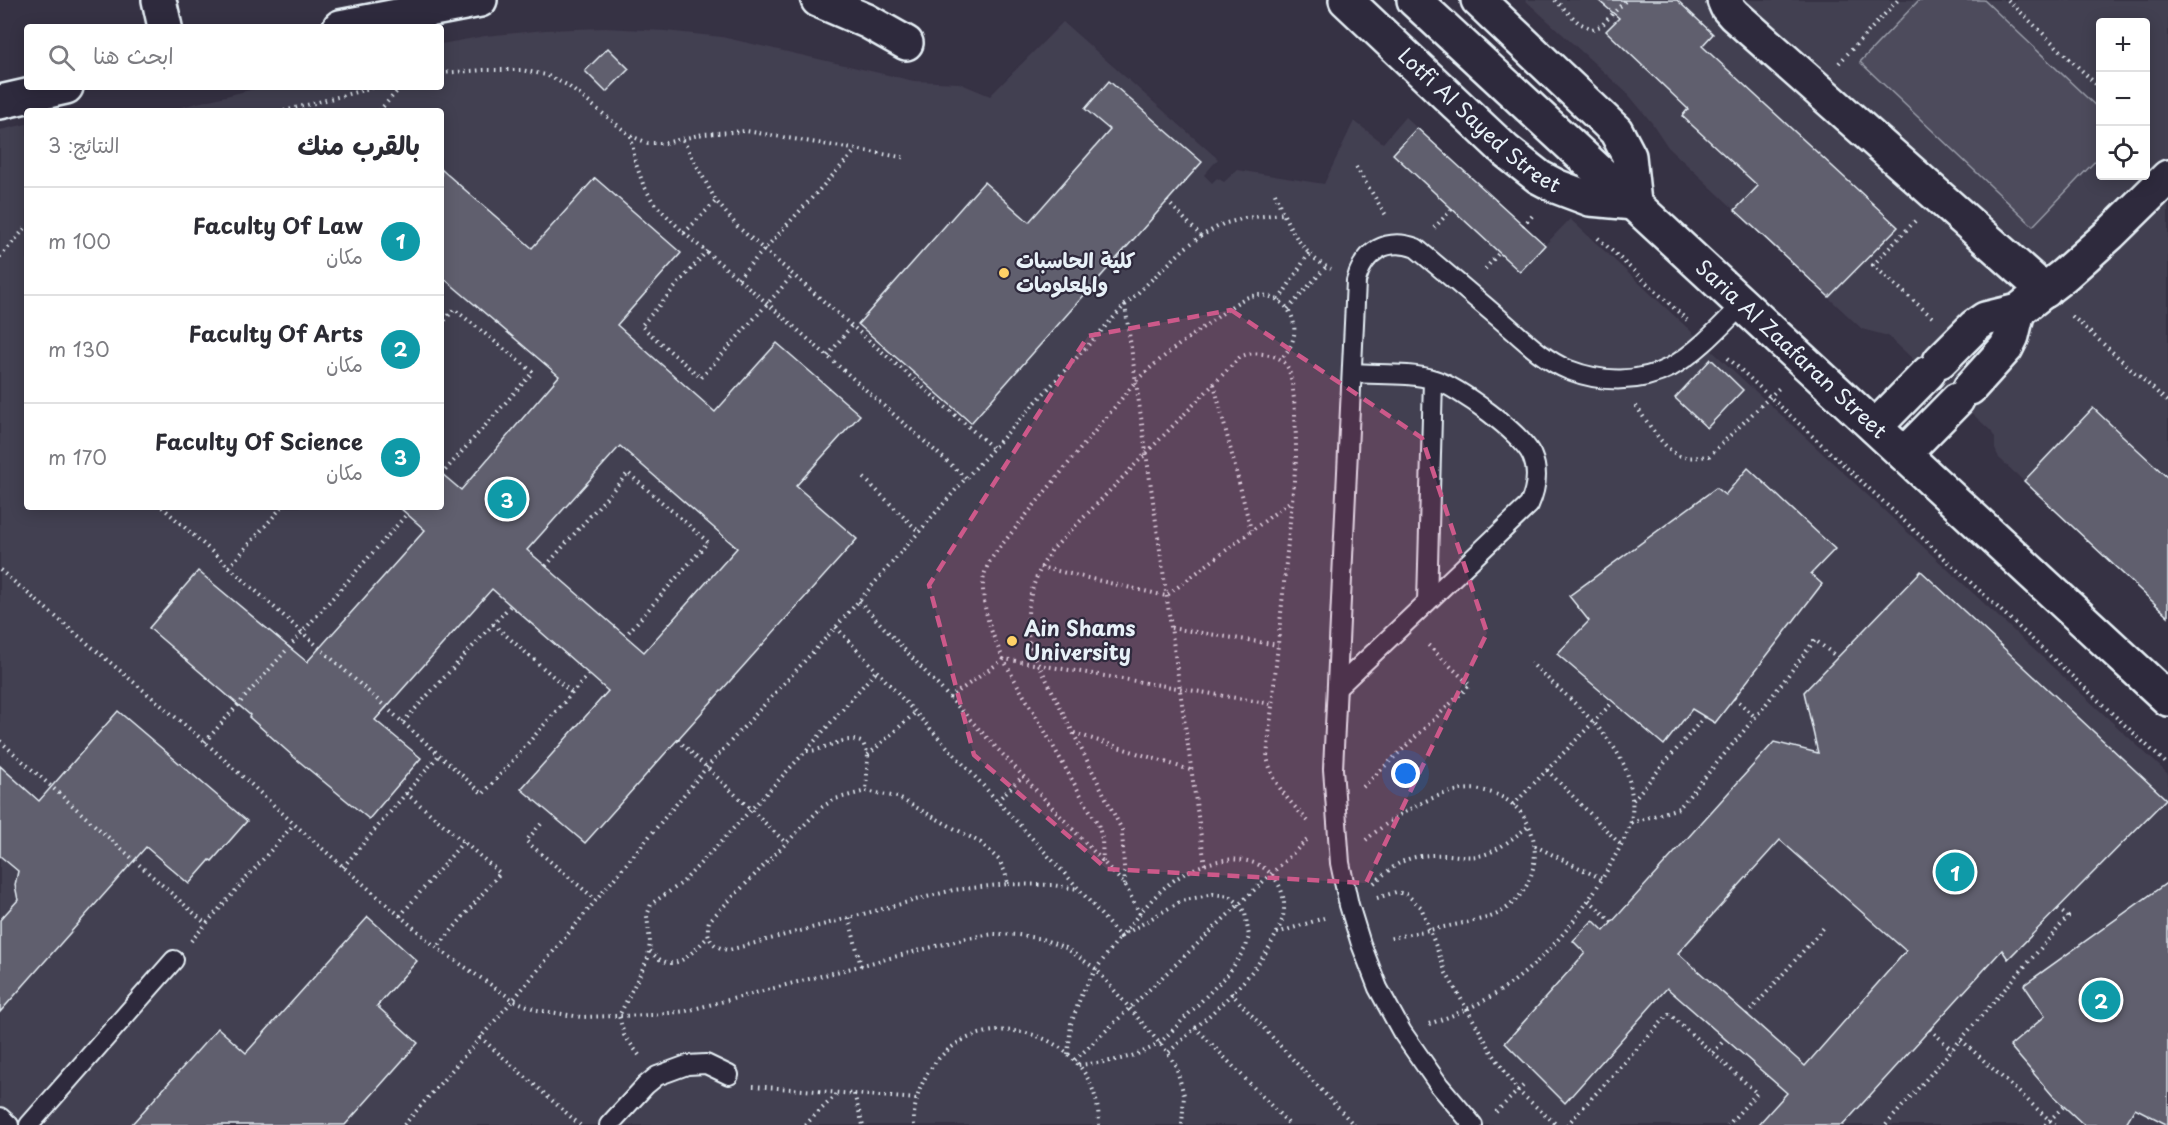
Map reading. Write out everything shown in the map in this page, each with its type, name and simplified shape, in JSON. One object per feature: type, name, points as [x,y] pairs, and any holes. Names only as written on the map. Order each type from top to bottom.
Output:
[{"type":"street","points":[[159,0],[164,24]]},
{"type":"street","points":[[357,16],[480,0]]},
{"type":"street","points":[[818,0],[867,21],[906,43]]},
{"type":"street","name":"Lotfi Al Sayed Street","points":[[1346,0],[1506,152],[1539,177],[1590,199],[1634,203]]},
{"type":"street","name":"Saria Al Zaafaran Street","points":[[1414,0],[2168,699]]},
{"type":"street","points":[[1478,0],[1616,131],[1629,156],[1634,203]]},
{"type":"street","points":[[1724,0],[1734,15],[2045,291]]},
{"type":"street","points":[[0,102],[53,90]]},
{"type":"street","points":[[1875,427],[1985,319],[2018,311],[2045,291],[2110,234],[2168,177]]},
{"type":"street","points":[[1904,454],[2006,348],[2012,336],[2018,311]]},
{"type":"lane","points":[[1473,1125],[1439,1085],[1402,1032],[1378,988],[1361,945],[1340,863],[1332,769],[1356,281],[1365,260],[1376,249],[1390,244],[1404,243],[1416,248],[1539,352],[1569,370],[1601,378],[1627,380],[1651,375],[1688,356],[1743,304]]},
{"type":"lane","points":[[1337,688],[1529,505],[1536,480],[1536,467],[1526,444],[1466,396],[1447,385],[1415,376],[1352,373]]},
{"type":"lane","points":[[1427,602],[1433,380]]},
{"type":"lane","points":[[29,1125],[174,960]]},
{"type":"lane","points":[[609,1125],[657,1076],[687,1065],[706,1064],[729,1075]]},
{"type":"lane","points":[[0,1117],[9,1125]]},
{"type":"path","points":[[1555,0],[1579,23],[1592,29],[1601,26],[1626,0]]},
{"type":"path","points":[[1816,87],[1898,0]]},
{"type":"path","points":[[2008,0],[2096,84]]},
{"type":"path","points":[[444,73],[522,70],[546,75],[567,85],[631,136],[648,143],[665,143],[703,134],[746,131],[907,158]]},
{"type":"path","points":[[295,108],[364,90]]},
{"type":"path","points":[[382,108],[398,90]]},
{"type":"path","points":[[631,136],[635,161],[643,184],[653,202],[684,233],[966,478]]},
{"type":"path","points":[[683,140],[716,201],[738,227],[994,449]]},
{"type":"path","points":[[738,278],[856,150]]},
{"type":"path","points":[[1356,166],[1404,243]]},
{"type":"path","points":[[1275,193],[1282,214],[1299,241],[1310,253],[1326,267],[1356,281]]},
{"type":"path","points":[[1938,197],[1873,265],[1943,358]]},
{"type":"path","points":[[684,233],[716,201]]},
{"type":"path","points":[[1167,201],[1201,236]]},
{"type":"path","points":[[1527,206],[1542,219]]},
{"type":"path","points":[[404,1125],[513,1000],[707,767],[836,627],[966,478],[1125,305],[1185,248],[1201,236],[1223,224],[1245,218],[1282,214]]},
{"type":"path","points":[[0,257],[24,229]]},
{"type":"path","points":[[1590,231],[2168,765]]},
{"type":"path","points":[[707,251],[641,326],[701,378],[793,275]]},
{"type":"path","points":[[1280,300],[1310,253]]},
{"type":"path","points":[[1288,309],[1326,267]]},
{"type":"path","points":[[2045,291],[2168,402]]},
{"type":"path","points":[[1103,862],[1102,839],[1098,824],[1004,659],[989,621],[983,588],[985,573],[990,559],[1136,381],[1161,356],[1240,300],[1262,295],[1280,300],[1288,309],[1295,328],[1294,340],[1281,359]]},
{"type":"path","points":[[1125,305],[1205,865]]},
{"type":"path","points":[[444,321],[454,309],[533,372],[444,472]]},
{"type":"path","points":[[828,356],[851,326]]},
{"type":"path","points":[[1125,885],[1122,830],[1030,647],[1027,627],[1032,585],[1051,551],[1240,357],[1246,354],[1268,354],[1281,359],[1288,369],[1295,420],[1296,460],[1267,757],[1270,772],[1281,792],[1317,830]]},
{"type":"path","points":[[1627,380],[1634,404],[1667,446],[1679,456],[1694,458],[1708,456],[1765,401]]},
{"type":"path","points":[[1214,384],[1251,530]]},
{"type":"path","points":[[546,566],[627,473],[708,542],[625,636]]},
{"type":"path","points":[[864,478],[919,532]]},
{"type":"path","points":[[1166,596],[1293,500]]},
{"type":"path","points":[[165,510],[483,794],[589,674]]},
{"type":"path","points":[[229,567],[279,510]]},
{"type":"path","points":[[204,742],[407,514]]},
{"type":"path","points":[[1040,567],[1166,596]]},
{"type":"path","points":[[0,570],[204,742],[294,824],[437,948],[513,1000],[537,1010],[570,1015],[652,1016],[686,1011],[968,938],[993,934],[1042,939],[1066,948],[1096,969],[1168,1053],[1182,1080],[1184,1095],[1182,1125]]},
{"type":"path","points":[[859,601],[1125,885],[1140,914]]},
{"type":"path","points":[[403,722],[511,605]]},
{"type":"path","points":[[1075,1060],[1470,685],[1405,623]]},
{"type":"path","points":[[493,624],[572,693]]},
{"type":"path","points":[[836,627],[1079,889],[1120,937]]},
{"type":"path","points":[[1171,628],[1278,645]]},
{"type":"path","points":[[1631,823],[1679,808],[1755,717],[1815,640],[1838,657]]},
{"type":"path","points":[[949,698],[1004,659],[1272,704]]},
{"type":"path","points":[[1402,1032],[1466,1011],[1504,988],[1536,962],[1564,933],[1589,900],[1631,823],[1633,800],[1628,775],[1618,753],[1593,723],[1531,663]]},
{"type":"path","points":[[657,1076],[624,1035],[619,1016],[646,966],[649,951],[647,916],[651,904],[682,883],[806,751],[876,670]]},
{"type":"path","points":[[1734,698],[1755,717]]},
{"type":"path","points":[[1513,805],[1613,702]]},
{"type":"path","points":[[868,755],[915,713]]},
{"type":"path","points":[[1633,800],[1705,716]]},
{"type":"path","points":[[1073,733],[1190,770]]},
{"type":"path","points":[[806,751],[819,750],[850,739],[862,743],[868,755],[866,791]]},
{"type":"path","points":[[678,740],[786,843]]},
{"type":"path","points":[[0,741],[206,924]]},
{"type":"path","points":[[343,867],[439,755]]},
{"type":"path","points":[[1547,770],[1621,845]]},
{"type":"path","points":[[997,801],[1023,776]]},
{"type":"path","points":[[1340,863],[1377,830],[1397,816],[1440,796],[1460,790],[1481,790],[1513,805],[1529,826],[1535,846],[1535,867],[1528,886],[1515,902],[1498,914],[1361,945]]},
{"type":"path","points":[[1008,884],[999,860],[981,843],[897,797],[866,791],[835,799],[822,807],[710,921],[707,929],[708,937],[713,945],[729,950],[953,890],[1008,884],[1042,884],[1079,889]]},
{"type":"path","points":[[406,793],[500,873],[437,948]]},
{"type":"path","points":[[174,960],[294,824]]},
{"type":"path","points":[[541,824],[526,842],[596,900]]},
{"type":"path","points":[[1351,912],[1395,864],[1413,857],[1431,855],[1484,855],[1494,851],[1529,826]]},
{"type":"path","points":[[400,916],[463,842]]},
{"type":"path","points":[[1535,846],[1602,879]]},
{"type":"path","points":[[1068,1054],[1071,1024],[1082,993],[1096,969],[1120,937],[1169,884],[1205,865],[1230,859],[1257,862],[1278,882],[1283,895],[1282,922],[1260,963],[1168,1053]]},
{"type":"path","points":[[1276,933],[1335,914],[1351,912],[1377,898],[1396,892],[1414,899],[1421,907],[1446,973],[1466,1011],[1518,1091],[1557,1125]]},
{"type":"path","points":[[1078,1065],[1125,1059],[1148,1051],[1160,1043],[1229,973],[1246,947],[1249,936],[1245,913],[1239,904],[1230,896],[1213,894],[1181,900],[1120,937]]},
{"type":"path","points":[[1589,900],[1612,922]]},
{"type":"path","points":[[1886,1125],[2068,917],[2058,909]]},
{"type":"path","points":[[849,918],[861,966]]},
{"type":"path","points":[[1747,1015],[1826,925]]},
{"type":"path","points":[[649,951],[664,963],[680,962],[708,937]]},
{"type":"path","points":[[1231,993],[1354,1125]]},
{"type":"path","points":[[1567,1125],[1669,1014],[1757,1093],[1728,1125]]},
{"type":"path","points":[[1195,1028],[1290,1125]]},
{"type":"path","points":[[1930,1029],[1952,1050]]},
{"type":"path","points":[[914,1125],[917,1099],[924,1079],[936,1061],[971,1037],[992,1031],[1035,1034],[1054,1043],[1075,1060],[1094,1092],[1099,1125]]},
{"type":"path","points":[[480,1037],[580,1125]]},
{"type":"path","points":[[1713,1053],[1725,1039]]},
{"type":"path","points":[[1961,1040],[2055,1125]]},
{"type":"path","points":[[729,1075],[745,1085],[917,1099]]},
{"type":"path","points":[[1490,1118],[1524,1085]]},
{"type":"path","points":[[805,1125],[838,1092]]},
{"type":"path","points":[[854,1094],[863,1125]]},
{"type":"path","points":[[2045,1125],[2064,1106]]},
{"type":"highlighted area","points":[[1231,310],[1422,438],[1487,633],[1366,883],[1107,869],[974,755],[929,585],[1088,336]]},
{"type":"shaded area","points":[[1525,0],[2168,0],[2168,616],[1999,458],[1995,449],[1995,438],[1991,431],[1888,336],[1862,329],[1668,147],[1628,94]]},
{"type":"shaded area","points":[[1919,0],[1984,0],[2096,106],[2096,160],[2033,226],[1860,62]]},
{"type":"shaded area","name":"Ain Shams University","points":[[1063,22],[1218,159],[1204,175],[1212,183],[1217,178],[1224,182],[1237,170],[1324,184],[1354,121],[1383,143],[1405,117],[1545,245],[1570,219],[2168,774],[2168,1125],[0,1125],[0,130],[24,125],[24,510],[444,510],[444,108],[177,108],[250,90],[444,90],[444,43],[485,36],[545,30],[605,28],[722,37],[914,81],[959,83],[990,96]]},
{"type":"building","points":[[1598,0],[1677,0],[1713,34],[1702,46],[1898,227],[1829,297],[1735,210],[1758,186],[1682,116],[1688,109],[1606,31],[1619,18]]},
{"type":"building","points":[[608,48],[629,69],[606,92],[585,71]]},
{"type":"building","name":"كلية الحاسبات والمعلومات","points":[[1109,81],[1202,162],[971,423],[858,324],[984,182],[1029,222],[1110,130],[1085,109]]},
{"type":"building","points":[[1417,128],[1545,245],[1520,272],[1393,154]]},
{"type":"building","points":[[444,172],[532,248],[595,178],[681,253],[617,325],[715,412],[777,343],[860,415],[796,486],[857,539],[585,843],[521,789],[608,691],[492,589],[375,720],[421,758],[369,819],[295,758],[249,717],[250,715],[149,628],[198,571],[307,662],[425,530],[402,510],[444,510],[444,476],[461,490],[559,376],[444,279]],"holes":[[[620,446],[737,548],[644,652],[527,550]]]},
{"type":"building","points":[[1711,359],[1743,390],[1707,428],[1675,398]]},
{"type":"building","points":[[2093,408],[2168,478],[2168,616],[2024,481]]},
{"type":"building","points":[[1748,468],[1835,549],[1811,574],[1822,584],[1715,723],[1692,709],[1664,745],[1557,654],[1589,621],[1569,596],[1716,488],[1725,495]]},
{"type":"building","points":[[1921,571],[2166,799],[2008,959],[2002,950],[1843,1125],[1758,1125],[1787,1093],[1667,988],[1565,1103],[1505,1043],[1585,953],[1573,941],[1593,920],[1604,931],[1774,742],[1818,753],[1804,692]],"holes":[[[1780,840],[1906,951],[1805,1066],[1678,953]]]},
{"type":"building","points":[[118,711],[247,821],[189,884],[146,847],[0,1012],[0,920],[18,900],[15,885],[18,871],[0,856],[0,766],[39,801]]},
{"type":"building","points":[[2168,882],[2168,1125],[2135,1108],[2125,1125],[2084,1125],[2053,1096],[2010,1046],[2045,1016],[2024,985]]},
{"type":"building","points":[[368,917],[417,961],[377,1006],[418,1043],[345,1125],[131,1125],[218,1028],[246,1053]]},
{"type":"place","name":"كلية الحاسبات والمعلومات","points":[[1004,273]]},
{"type":"place","name":"Faculty Of Science","points":[[507,499]]},
{"type":"place","name":"Ain Shams University","points":[[1012,641]]},
{"type":"place","name":"Faculty Of Law","points":[[1955,872]]},
{"type":"place","name":"Faculty Of Arts","points":[[2101,1000]]}]
